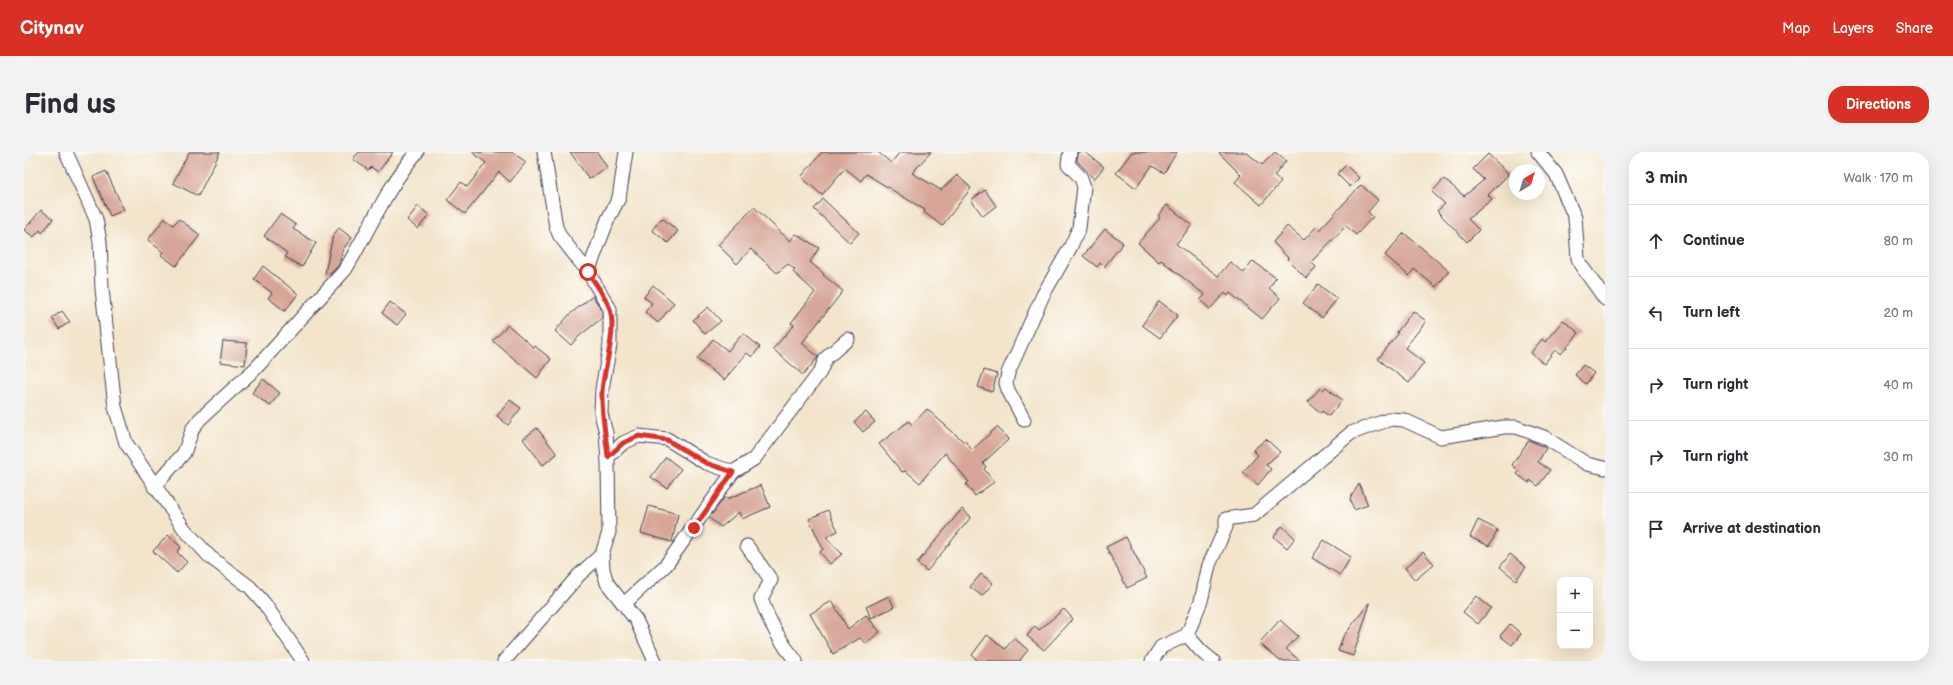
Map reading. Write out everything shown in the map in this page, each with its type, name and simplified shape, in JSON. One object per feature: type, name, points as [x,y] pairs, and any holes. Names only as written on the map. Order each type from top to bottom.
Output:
[{"type":"street","points":[[66,152],[96,219],[100,242],[106,337],[118,421],[126,443],[174,517],[197,544],[250,587],[264,603],[303,661]]},
{"type":"street","points":[[154,487],[184,453],[193,428],[200,420],[256,368],[345,270],[356,253],[379,207],[417,152]]},
{"type":"street","points":[[544,152],[556,227],[560,236],[588,272],[610,309],[610,345],[602,389],[601,413],[606,434],[608,457],[609,532],[602,554],[603,569],[607,583],[636,620],[655,661]]},
{"type":"street","points":[[588,272],[608,219],[619,198],[626,152]]},
{"type":"street","points":[[1024,420],[1006,383],[1008,373],[1043,295],[1073,243],[1079,228],[1084,187],[1081,178],[1068,164],[1070,152]]},
{"type":"street","points":[[1538,152],[1556,174],[1575,218],[1578,258],[1580,264],[1605,299]]},
{"type":"street","points":[[624,604],[666,566],[733,472],[754,459],[820,372],[826,358],[848,339]]},
{"type":"street","points":[[1152,661],[1161,647],[1187,635],[1201,601],[1209,565],[1226,527],[1226,519],[1254,515],[1351,433],[1391,419],[1404,420],[1441,437],[1504,427],[1516,427],[1544,437],[1587,464],[1605,468]]},
{"type":"street","points":[[608,457],[623,443],[639,436],[667,440],[706,463],[733,472]]},
{"type":"street","points":[[746,546],[771,580],[761,599],[767,616],[778,637],[796,661]]},
{"type":"street","points":[[504,661],[579,575],[602,554]]},
{"type":"street","points":[[1187,635],[1200,651],[1213,661]]},
{"type":"building","points":[[189,152],[220,152],[198,196],[173,183]]},
{"type":"building","points":[[359,152],[393,152],[378,172],[371,167],[368,170],[353,159]]},
{"type":"building","points":[[472,152],[512,152],[526,162],[510,182],[499,172],[465,214],[447,200],[461,182],[467,187],[486,163]]},
{"type":"building","points":[[570,152],[597,152],[607,167],[589,179]]},
{"type":"building","points":[[822,152],[878,152],[891,163],[900,152],[931,152],[912,173],[941,190],[957,175],[971,188],[942,226],[924,212],[925,210],[866,174],[861,181],[845,168],[822,195],[801,177]]},
{"type":"building","points":[[1078,152],[1085,152],[1104,167],[1094,179],[1077,161]]},
{"type":"building","points":[[1132,152],[1177,152],[1164,173],[1152,166],[1136,188],[1116,173]]},
{"type":"building","points":[[1218,152],[1246,152],[1262,165],[1275,152],[1286,161],[1274,176],[1281,182],[1261,205],[1235,182],[1241,175]]},
{"type":"building","points":[[1488,154],[1509,174],[1488,195],[1492,199],[1468,219],[1479,230],[1467,242],[1437,211],[1445,204],[1432,192],[1444,179],[1464,196],[1484,180],[1473,169]]},
{"type":"building","points":[[1346,165],[1359,178],[1350,187],[1337,174]]},
{"type":"building","points":[[106,171],[124,210],[110,216],[93,177]]},
{"type":"building","points":[[1361,185],[1378,200],[1368,212],[1373,217],[1356,235],[1346,226],[1311,262],[1316,267],[1306,278],[1273,242],[1287,226],[1304,240],[1316,227],[1319,230]]},
{"type":"building","points":[[985,190],[996,206],[983,216],[971,200]]},
{"type":"building","points":[[823,199],[859,233],[850,243],[814,209]]},
{"type":"building","points":[[1167,205],[1192,225],[1176,244],[1218,276],[1230,262],[1244,273],[1253,261],[1276,278],[1269,288],[1280,298],[1262,319],[1230,293],[1228,296],[1225,293],[1210,309],[1200,300],[1205,295],[1161,260],[1159,262],[1138,243],[1160,218],[1158,216]]},
{"type":"building","points":[[418,206],[429,215],[418,229],[407,220]]},
{"type":"building","points":[[754,207],[790,241],[796,234],[819,248],[810,262],[843,291],[802,343],[818,357],[803,375],[773,349],[794,325],[791,323],[815,292],[793,272],[795,270],[788,264],[777,273],[751,249],[737,264],[718,245]]},
{"type":"building","points":[[41,210],[53,219],[42,233],[40,230],[34,237],[24,230]]},
{"type":"building","points":[[280,214],[296,225],[293,229],[316,243],[302,267],[285,257],[287,253],[264,236]]},
{"type":"building","points":[[165,218],[173,225],[179,219],[200,235],[176,266],[161,255],[163,252],[148,240]]},
{"type":"building","points":[[662,218],[678,231],[668,243],[652,230]]},
{"type":"building","points":[[339,228],[352,238],[343,249],[339,265],[330,274],[325,273],[333,235]]},
{"type":"building","points":[[1105,229],[1123,243],[1104,267],[1100,263],[1097,267],[1083,256]]},
{"type":"building","points":[[1404,233],[1449,271],[1436,287],[1414,269],[1409,276],[1385,255]]},
{"type":"building","points":[[263,266],[298,294],[285,311],[268,298],[272,293],[254,279]]},
{"type":"building","points":[[1318,284],[1337,299],[1322,318],[1303,303]]},
{"type":"building","points":[[653,285],[674,303],[658,323],[645,312],[652,303],[644,297]]},
{"type":"building","points":[[593,296],[602,311],[602,318],[578,337],[571,345],[555,331],[570,314]]},
{"type":"building","points":[[1159,301],[1178,315],[1160,338],[1142,325]]},
{"type":"building","points":[[390,302],[406,314],[397,325],[382,313]]},
{"type":"building","points":[[708,307],[721,321],[705,334],[693,320]]},
{"type":"building","points":[[62,311],[70,322],[59,329],[52,318]]},
{"type":"building","points":[[1413,311],[1426,321],[1405,348],[1424,363],[1409,383],[1378,359],[1398,334],[1397,332]]},
{"type":"building","points":[[1563,320],[1579,333],[1561,354],[1555,350],[1544,364],[1531,353],[1542,339],[1545,342]]},
{"type":"building","points":[[508,325],[534,348],[535,346],[551,359],[537,378],[493,341]]},
{"type":"building","points":[[743,333],[760,347],[752,357],[747,353],[724,380],[697,359],[713,339],[728,351]]},
{"type":"building","points":[[223,341],[247,343],[245,365],[220,362]]},
{"type":"building","points":[[1583,365],[1594,373],[1586,384],[1575,375]]},
{"type":"building","points":[[984,370],[997,374],[992,392],[978,387]]},
{"type":"building","points":[[263,379],[280,393],[270,406],[252,393]]},
{"type":"building","points":[[1326,387],[1342,400],[1329,416],[1322,411],[1321,413],[1308,402],[1320,388],[1323,390]]},
{"type":"building","points":[[510,400],[521,408],[508,425],[497,416]]},
{"type":"building","points":[[927,409],[964,442],[965,441],[972,450],[997,427],[1009,439],[983,463],[986,467],[984,469],[994,482],[975,496],[966,484],[969,482],[945,453],[920,483],[906,471],[902,472],[879,444],[909,421],[912,425]]},
{"type":"building","points":[[866,412],[875,422],[863,432],[854,422]]},
{"type":"building","points":[[537,428],[557,454],[543,465],[523,439]]},
{"type":"building","points":[[1266,439],[1280,452],[1266,465],[1271,469],[1258,485],[1243,472],[1258,455],[1253,450]]},
{"type":"building","points":[[1529,440],[1546,448],[1538,462],[1550,470],[1538,486],[1530,480],[1529,483],[1517,474],[1519,471],[1512,465]]},
{"type":"building","points":[[666,457],[681,469],[667,488],[651,477]]},
{"type":"building","points":[[1359,484],[1368,505],[1354,510],[1350,499]]},
{"type":"building","points":[[761,485],[770,507],[742,519],[739,512],[721,527],[709,518],[725,497],[727,499]]},
{"type":"building","points":[[649,506],[678,514],[672,542],[641,533]]},
{"type":"building","points":[[962,509],[971,517],[927,571],[917,563]]},
{"type":"building","points":[[828,510],[838,531],[826,537],[842,554],[830,564],[820,552],[823,549],[809,519]]},
{"type":"building","points":[[1478,520],[1498,530],[1489,546],[1470,537]]},
{"type":"building","points":[[1282,526],[1295,538],[1287,548],[1274,537]]},
{"type":"building","points":[[168,535],[181,547],[177,552],[187,562],[177,573],[153,551]]},
{"type":"building","points":[[1126,537],[1147,578],[1127,588],[1106,547]]},
{"type":"building","points":[[1324,540],[1351,557],[1340,575],[1312,558]]},
{"type":"building","points":[[1423,552],[1434,564],[1415,580],[1405,568]]},
{"type":"building","points":[[1510,554],[1526,567],[1516,580],[1500,567]]},
{"type":"building","points":[[981,574],[993,583],[982,596],[970,587]]},
{"type":"building","points":[[889,596],[894,607],[871,618],[866,607]]},
{"type":"building","points":[[1476,596],[1491,608],[1478,624],[1463,612]]},
{"type":"building","points":[[832,601],[848,629],[866,615],[880,632],[866,643],[860,638],[833,654],[810,614]]},
{"type":"building","points":[[1369,603],[1370,604],[1353,656],[1338,651],[1343,637]]},
{"type":"building","points":[[1064,609],[1073,619],[1044,650],[1027,636],[1035,626],[1039,630]]},
{"type":"building","points":[[1280,620],[1298,636],[1286,649],[1300,661],[1280,661],[1259,643]]},
{"type":"building","points":[[1510,624],[1521,634],[1512,645],[1500,636]]},
{"type":"building","points":[[987,635],[1005,649],[1014,638],[1028,650],[1020,660],[1021,661],[978,661],[972,655]]},
{"type":"route","points":[[588,272],[610,309],[610,345],[602,389],[601,413],[606,434],[608,457],[623,443],[639,436],[667,440],[706,463],[733,472],[694,528]]}]
